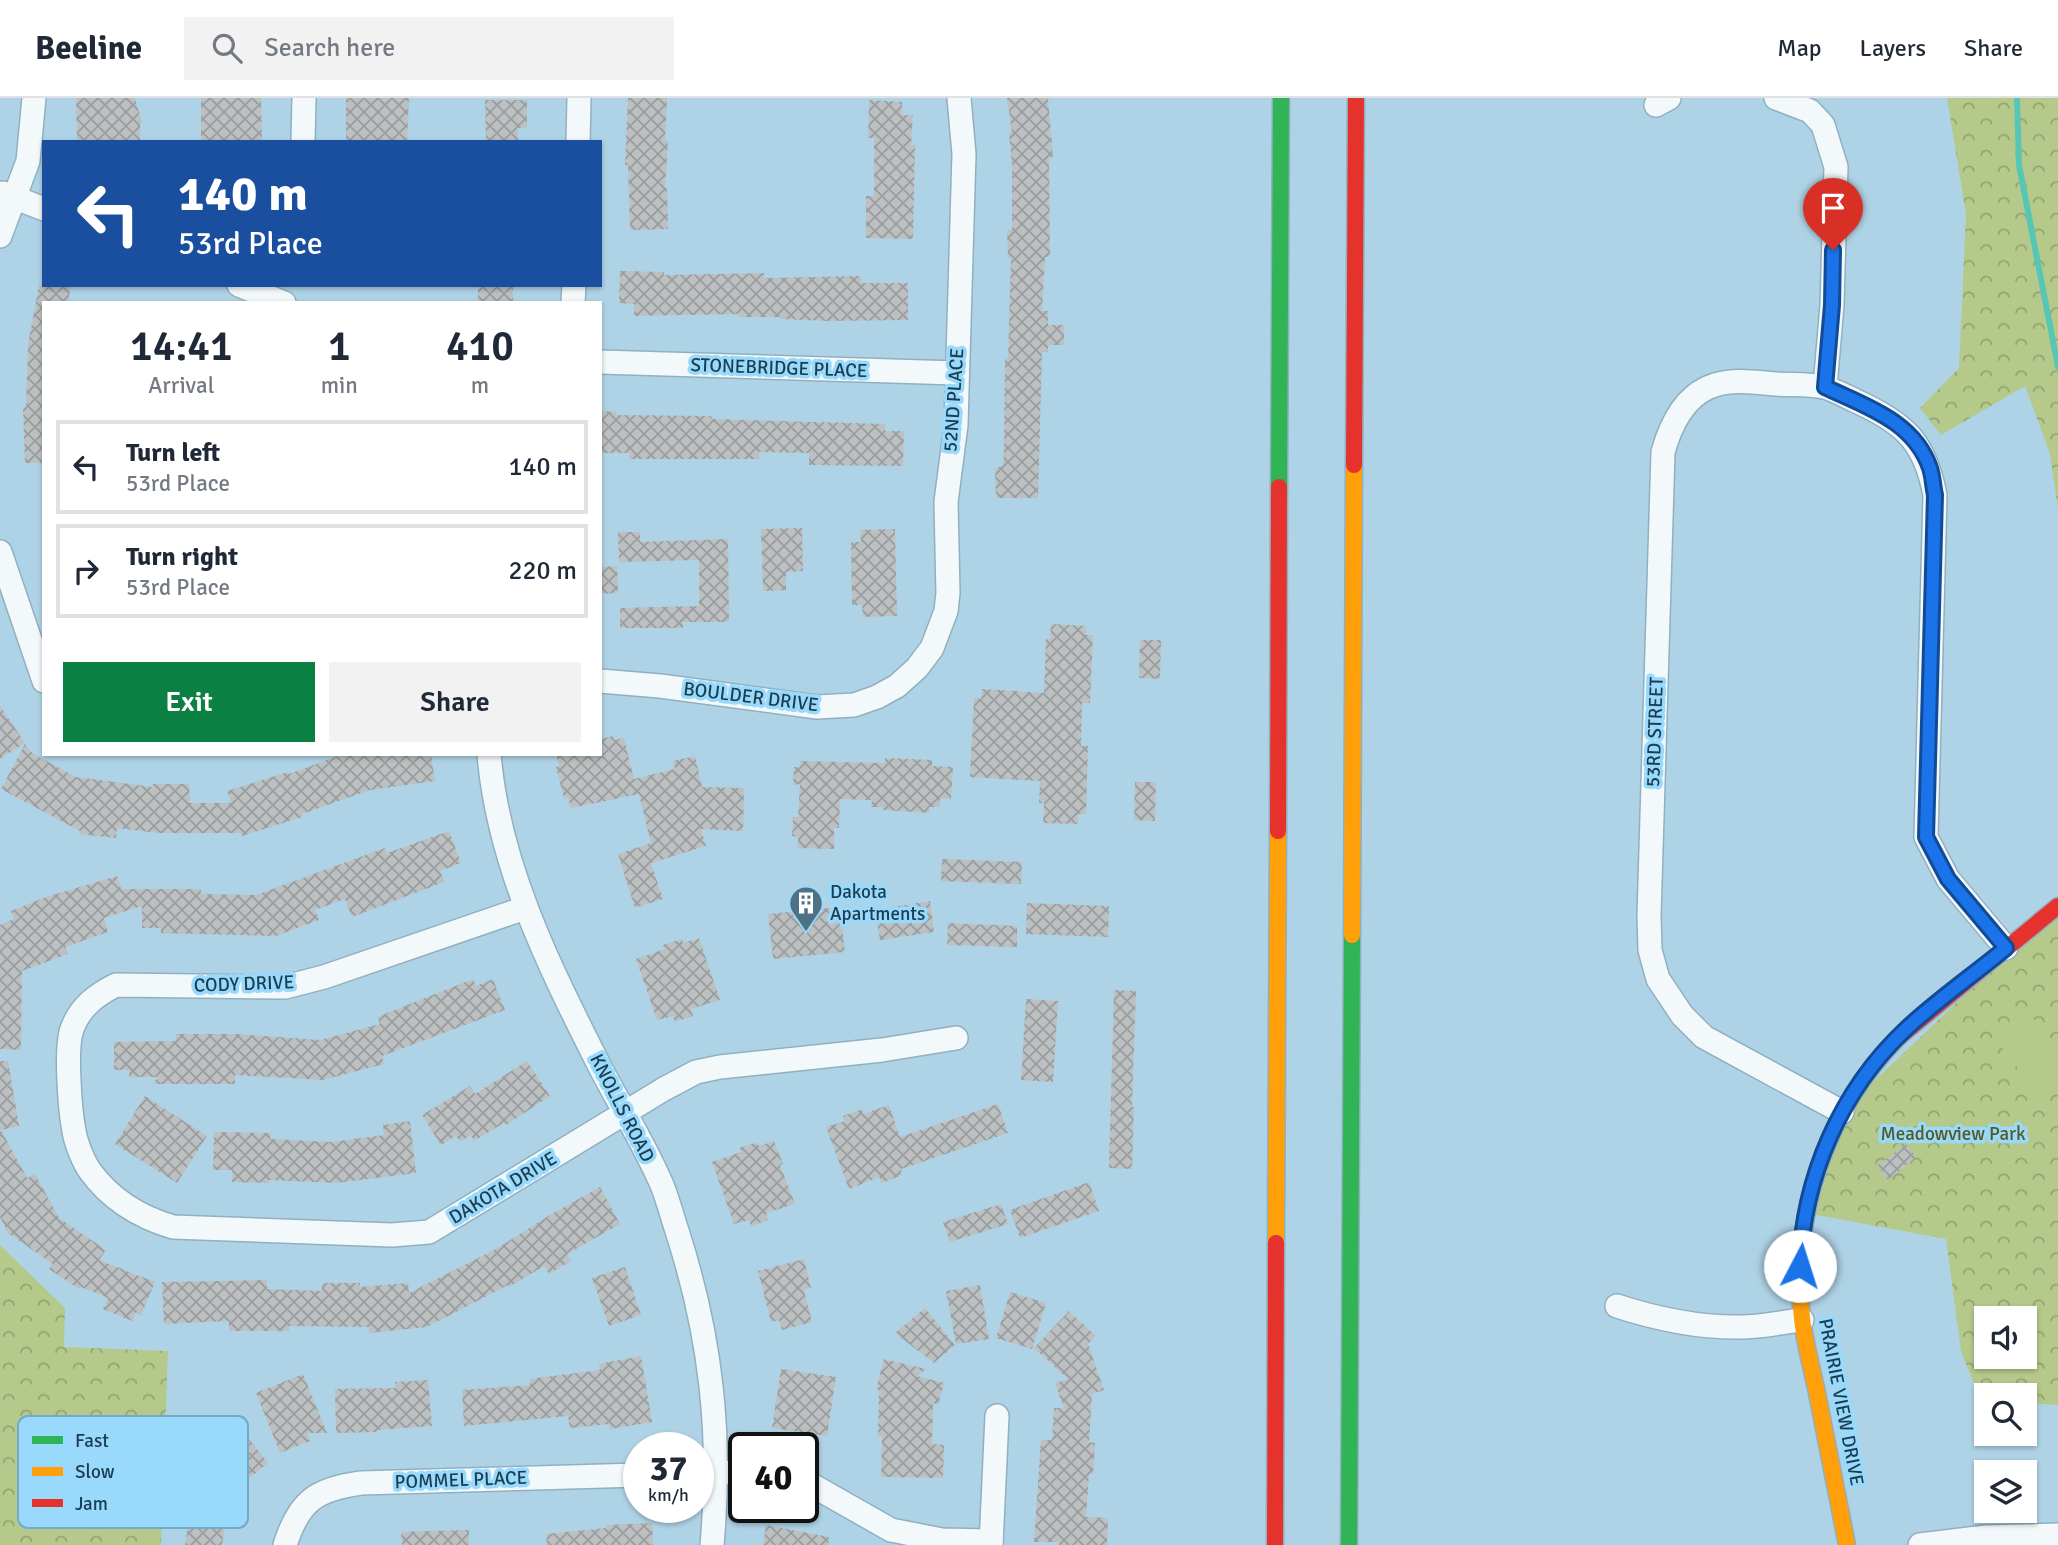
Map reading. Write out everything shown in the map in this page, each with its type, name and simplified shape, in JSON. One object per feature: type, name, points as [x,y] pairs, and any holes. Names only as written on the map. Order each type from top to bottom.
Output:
[{"type":"main road","points":[[1275,1545],[1281,98]]},
{"type":"main road","points":[[1349,1545],[1356,98]]},
{"type":"main road","name":"PRAIRIE VIEW DRIVE","points":[[1847,1545],[1802,1320],[1801,1248],[1806,1213],[1818,1167],[1842,1112],[1882,1053],[2004,946],[2058,906]]},
{"type":"street","points":[[0,236],[7,195],[28,161],[34,98]]},
{"type":"street","points":[[303,140],[304,98]]},
{"type":"street","points":[[578,140],[579,98]]},
{"type":"street","name":"52ND PLACE","points":[[897,686],[917,668],[932,648],[946,611],[948,593],[946,502],[956,425],[964,154],[959,98]]},
{"type":"street","points":[[1776,98],[1810,111],[1822,125],[1836,167],[1832,305],[1825,387],[1886,415],[1903,428],[1919,447],[1930,468],[1935,495],[1926,837],[1948,879],[2004,946]]},
{"type":"street","points":[[7,195],[42,208]]},
{"type":"street","points":[[244,287],[279,301]]},
{"type":"street","name":"STONEBRIDGE PLACE","points":[[602,362],[957,373]]},
{"type":"street","name":"53RD STREET","points":[[1825,387],[1735,381],[1707,388],[1687,404],[1670,428],[1663,452],[1649,916],[1650,950],[1658,979],[1682,1015],[1704,1037],[1842,1112]]},
{"type":"street","points":[[0,552],[42,675]]},
{"type":"street","name":"BOULDER DRIVE","points":[[602,681],[660,686],[817,707],[854,705],[897,686]]},
{"type":"street","name":"KNOLLS ROAD","points":[[489,756],[499,817],[534,930],[599,1065],[626,1112],[662,1186],[692,1275],[705,1331],[714,1406],[711,1432]]},
{"type":"street","name":"CODY DRIVE","points":[[68,1046],[71,1030],[81,1011],[97,995],[116,985],[285,987],[324,977],[526,908]]},
{"type":"street","name":"DAKOTA DRIVE","points":[[68,1046],[74,1133],[89,1169],[114,1199],[148,1219],[190,1229],[392,1235],[429,1232],[696,1072],[956,1038]]},
{"type":"street","points":[[1617,1306],[1648,1316],[1712,1327],[1745,1327],[1802,1320]]},
{"type":"street","points":[[819,1489],[891,1530],[942,1540],[991,1543],[998,1416]]},
{"type":"street","name":"POMMEL PLACE","points":[[285,1545],[295,1518],[307,1502],[334,1487],[361,1483],[623,1475]]},
{"type":"street","name":"KNOLLS ROAD","points":[[710,1523],[712,1545]]},
{"type":"street","points":[[1920,1545],[1986,1537],[2058,1535]]},
{"type":"green space","points":[[1947,98],[2058,98],[2058,510],[2050,454],[2025,386],[1941,435],[1920,408],[1959,368],[1966,214]]},
{"type":"green space","name":"Meadowview Park","points":[[2058,906],[2058,1405],[2037,1404],[2037,1383],[1974,1384],[1961,1351],[1946,1239],[1806,1213],[1842,1112]]},
{"type":"green space","points":[[2031,1016],[2058,1049],[2058,1089],[2044,1100],[1998,1043]]},
{"type":"green space","points":[[0,1245],[65,1308],[64,1347],[168,1351],[166,1416],[18,1416],[18,1528],[162,1528],[161,1545],[0,1545]]},
{"type":"building","points":[[76,98],[135,98],[142,123],[140,140],[77,140]]},
{"type":"building","points":[[201,98],[261,98],[262,140],[201,140]]},
{"type":"building","points":[[346,98],[409,98],[407,140],[346,140]]},
{"type":"building","points":[[628,98],[667,98],[665,188],[668,229],[630,230],[628,165],[625,165]]},
{"type":"building","points":[[1007,98],[1048,98],[1053,157],[1049,158],[1050,257],[1045,257],[1042,311],[1048,311],[1048,325],[1064,325],[1064,345],[1048,345],[1048,352],[1042,352],[1038,498],[996,498],[995,469],[1003,465],[1004,453],[1005,359],[1008,359],[1011,258],[1008,258],[1007,230],[1012,230],[1009,133],[1012,132]]},
{"type":"building","points":[[485,100],[527,100],[527,128],[518,128],[518,140],[486,140]]},
{"type":"building","points":[[869,100],[902,102],[902,115],[913,115],[913,239],[866,238],[866,196],[874,196],[874,138],[868,138]]},
{"type":"building","points":[[620,271],[664,272],[664,275],[764,273],[764,278],[861,276],[861,283],[908,283],[908,320],[829,321],[739,317],[739,314],[634,316],[634,304],[619,303]]},
{"type":"building","points":[[39,285],[71,287],[68,301],[42,301],[42,463],[25,463],[23,407],[26,407],[28,344]]},
{"type":"building","points":[[478,287],[513,287],[513,301],[478,301]]},
{"type":"building","points":[[602,411],[616,412],[616,415],[711,416],[712,419],[885,424],[885,431],[904,431],[903,466],[809,465],[809,453],[759,452],[759,459],[629,459],[629,453],[602,453]]},
{"type":"building","points":[[802,528],[803,571],[786,572],[786,590],[763,591],[761,529]]},
{"type":"building","points":[[895,529],[897,616],[863,617],[862,605],[852,605],[851,542],[861,542],[860,530]]},
{"type":"building","points":[[618,532],[640,532],[640,542],[728,539],[729,622],[683,622],[683,628],[620,628],[620,608],[699,606],[699,560],[619,562]]},
{"type":"building","points":[[617,566],[618,593],[602,594],[602,567]]},
{"type":"building","points":[[1051,624],[1086,626],[1086,635],[1093,635],[1090,703],[1082,703],[1081,746],[1088,746],[1086,814],[1078,814],[1078,824],[1043,823],[1044,803],[1039,803],[1040,781],[970,777],[974,698],[981,699],[982,689],[1044,693],[1046,638],[1050,639]]},
{"type":"building","points":[[1140,640],[1161,640],[1160,679],[1139,678]]},
{"type":"building","points":[[0,706],[25,743],[0,759]]},
{"type":"building","points":[[613,736],[614,740],[624,738],[634,779],[675,769],[673,761],[695,756],[702,787],[744,788],[743,831],[701,829],[706,846],[651,863],[663,899],[635,908],[618,854],[651,843],[639,794],[571,808],[568,798],[564,799],[556,767],[559,766],[556,756],[602,756],[602,739]]},
{"type":"building","points":[[25,744],[32,753],[76,777],[153,787],[153,784],[189,784],[190,803],[231,803],[227,791],[288,772],[289,774],[338,756],[431,756],[435,781],[370,790],[302,814],[302,817],[242,836],[241,833],[158,833],[117,828],[116,838],[79,834],[80,831],[1,789]]},
{"type":"building","points":[[885,758],[932,760],[932,766],[953,767],[951,799],[940,798],[940,807],[929,807],[929,813],[883,810],[884,807],[871,807],[872,800],[840,799],[839,828],[834,828],[834,849],[798,848],[798,837],[792,836],[793,817],[798,817],[800,784],[793,785],[794,767],[800,767],[800,761],[885,763]]},
{"type":"building","points":[[1135,782],[1156,782],[1155,821],[1134,820]]},
{"type":"building","points":[[449,831],[461,863],[440,871],[444,882],[352,917],[345,899],[315,910],[319,920],[276,936],[161,933],[161,928],[142,928],[142,906],[104,918],[108,932],[65,947],[68,954],[22,971],[21,1050],[0,1049],[0,925],[14,919],[11,911],[46,897],[117,876],[121,889],[201,889],[201,894],[256,895],[385,848],[387,853]]},
{"type":"building","points":[[942,859],[1022,862],[1021,884],[941,881]]},
{"type":"building","points":[[930,901],[934,932],[880,940],[875,910]]},
{"type":"building","points":[[1027,903],[1109,906],[1108,937],[1026,934]]},
{"type":"building","name":"Dakota Apartments","points":[[840,907],[845,952],[773,959],[768,914]]},
{"type":"building","points":[[948,923],[1017,926],[1017,947],[947,945]]},
{"type":"building","points":[[699,938],[720,1000],[691,1009],[693,1016],[675,1022],[673,1016],[657,1020],[636,959],[665,949],[663,945],[682,939],[683,943]]},
{"type":"building","points":[[473,979],[476,986],[493,979],[505,1010],[382,1056],[384,1064],[323,1080],[235,1075],[235,1084],[153,1084],[158,1077],[129,1077],[129,1070],[114,1070],[114,1042],[176,1041],[176,1034],[236,1034],[320,1040],[380,1024],[377,1017]]},
{"type":"building","points":[[1114,990],[1136,991],[1132,1169],[1109,1168]]},
{"type":"building","points":[[1026,999],[1058,1001],[1053,1082],[1021,1080]]},
{"type":"building","points":[[0,1061],[8,1061],[19,1126],[1,1130],[27,1178],[35,1174],[59,1218],[106,1250],[99,1260],[155,1282],[141,1315],[136,1312],[132,1321],[103,1309],[108,1298],[81,1287],[79,1289],[49,1269],[53,1264],[8,1233],[0,1217]]},
{"type":"building","points":[[527,1061],[550,1096],[506,1125],[504,1123],[474,1141],[471,1135],[460,1142],[456,1136],[441,1145],[422,1115],[470,1086],[475,1094]]},
{"type":"building","points":[[145,1096],[207,1136],[177,1183],[115,1144]]},
{"type":"building","points":[[998,1104],[1008,1133],[901,1169],[902,1175],[882,1183],[879,1177],[849,1189],[826,1127],[845,1121],[843,1116],[862,1109],[863,1114],[889,1105],[900,1137]]},
{"type":"building","points":[[410,1121],[416,1173],[336,1183],[269,1180],[269,1183],[232,1182],[232,1170],[213,1170],[214,1132],[271,1133],[270,1139],[331,1142],[384,1135],[383,1125]]},
{"type":"building","points":[[774,1141],[795,1204],[766,1213],[768,1220],[751,1226],[749,1220],[734,1224],[712,1162],[741,1152],[740,1148],[757,1142],[759,1146]]},
{"type":"building","points":[[1906,1144],[1916,1157],[1888,1180],[1877,1166]]},
{"type":"building","points":[[1089,1182],[1099,1211],[1020,1238],[1010,1210]]},
{"type":"building","points":[[600,1187],[620,1224],[567,1254],[571,1261],[549,1274],[544,1266],[509,1287],[508,1285],[427,1327],[369,1333],[369,1327],[289,1326],[289,1331],[229,1331],[229,1321],[164,1324],[162,1282],[267,1280],[267,1289],[322,1291],[322,1283],[360,1283],[360,1287],[408,1283],[409,1293],[496,1249]]},
{"type":"building","points":[[1001,1204],[1008,1224],[950,1242],[943,1222]]},
{"type":"building","points":[[804,1259],[811,1288],[804,1290],[812,1322],[782,1330],[779,1320],[771,1322],[758,1271]]},
{"type":"building","points":[[625,1267],[641,1315],[609,1326],[592,1278]]},
{"type":"building","points":[[980,1285],[989,1339],[956,1344],[946,1291]]},
{"type":"building","points":[[1010,1292],[1046,1303],[1032,1349],[996,1338]]},
{"type":"building","points":[[925,1308],[955,1345],[934,1363],[895,1333]]},
{"type":"building","points":[[1069,1311],[1096,1336],[1088,1344],[1104,1390],[1092,1394],[1089,1442],[1095,1443],[1093,1474],[1089,1474],[1086,1517],[1108,1518],[1107,1545],[1034,1542],[1041,1440],[1052,1440],[1054,1408],[1064,1408],[1055,1383],[1068,1379],[1034,1348]]},
{"type":"building","points":[[641,1356],[652,1422],[610,1429],[609,1424],[570,1428],[568,1416],[464,1426],[462,1390],[530,1385],[530,1379],[600,1370],[599,1364]]},
{"type":"building","points":[[884,1359],[926,1369],[917,1376],[944,1383],[938,1405],[933,1403],[932,1444],[944,1445],[943,1478],[881,1477],[882,1436],[878,1436],[879,1390],[876,1389]]},
{"type":"building","points":[[781,1369],[836,1377],[827,1436],[819,1435],[819,1432],[772,1428]]},
{"type":"building","points":[[303,1374],[327,1433],[307,1433],[310,1441],[280,1453],[256,1393]]},
{"type":"building","points":[[428,1380],[432,1426],[336,1433],[335,1389],[396,1388],[395,1382]]},
{"type":"building","points":[[248,1438],[268,1463],[248,1479]]},
{"type":"building","points":[[652,1523],[653,1545],[547,1545],[546,1534],[606,1528],[606,1525]]},
{"type":"building","points":[[766,1525],[829,1537],[828,1545],[763,1545]]},
{"type":"building","points":[[188,1528],[225,1528],[222,1545],[185,1545]]},
{"type":"building","points":[[469,1530],[469,1545],[402,1545],[401,1532]]},
{"type":"waterway","points":[[2017,98],[2019,165],[2058,367]]},
{"type":"traffic: fast","points":[[1279,487],[1281,98]]},
{"type":"traffic: fast","points":[[1349,1545],[1352,935]]},
{"type":"traffic: slow","points":[[1352,935],[1354,465]]},
{"type":"traffic: slow","points":[[1276,1243],[1278,831]]},
{"type":"traffic: slow","points":[[1847,1545],[1803,1328],[1800,1280],[1802,1242],[1819,1166],[1834,1130],[1874,1065],[1900,1036]]},
{"type":"traffic: jam","points":[[1354,465],[1356,98]]},
{"type":"traffic: jam","points":[[1278,831],[1279,487]]},
{"type":"traffic: jam","points":[[1900,1036],[2058,906]]},
{"type":"traffic: jam","points":[[1275,1545],[1276,1243]]},
{"type":"place","name":"Dakota Apartments","points":[[806,933]]},
{"type":"route","points":[[1800,1266],[1806,1213],[1814,1178],[1826,1144],[1861,1082],[1882,1053],[1908,1028],[2006,948],[1948,879],[1926,837],[1935,495],[1930,468],[1919,447],[1903,428],[1886,415],[1825,387],[1832,305],[1833,250]]}]
